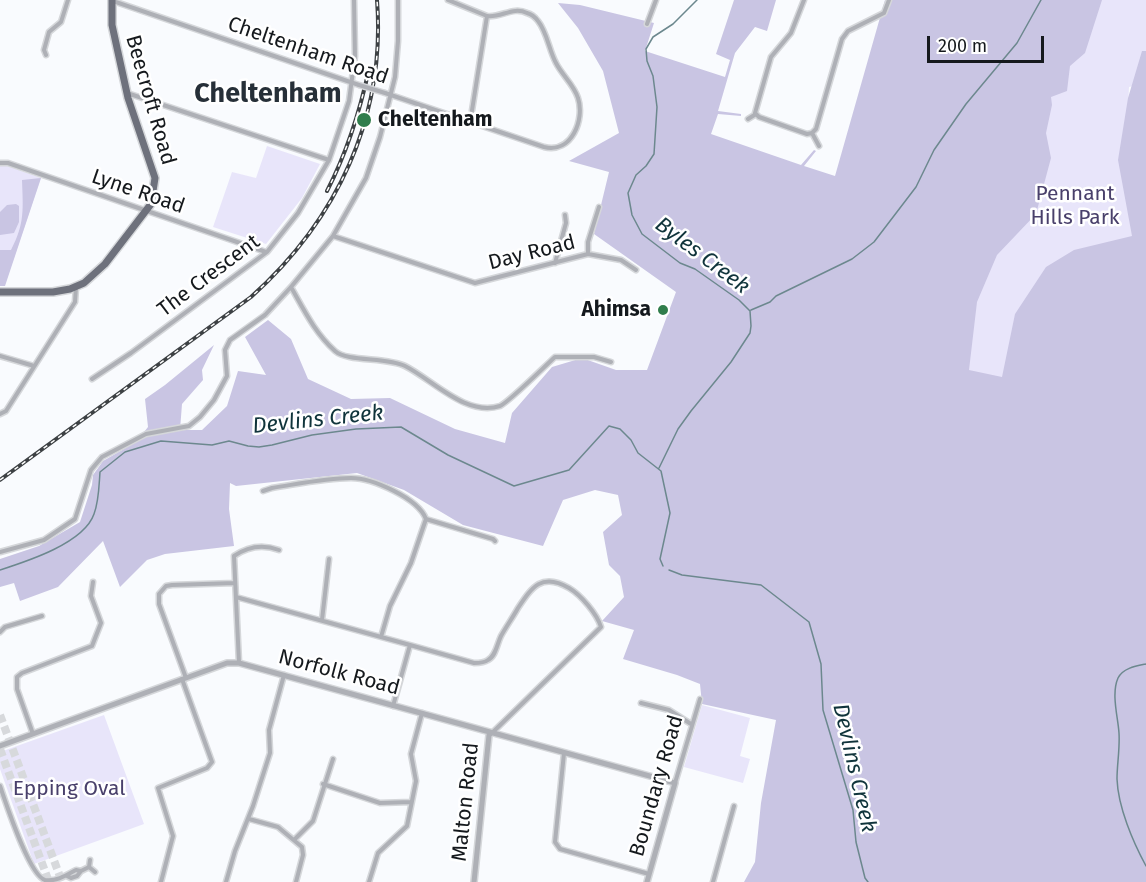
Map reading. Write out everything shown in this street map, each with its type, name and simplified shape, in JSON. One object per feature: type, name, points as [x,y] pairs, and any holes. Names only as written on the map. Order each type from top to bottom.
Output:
[{"type":"main road","name":"Beecroft Road","points":[[2,293],[53,292],[89,280],[100,270],[147,210],[154,196],[155,178],[127,93],[112,25],[111,0]]},
{"type":"street","points":[[46,55],[44,50],[49,32],[61,21],[68,0]]},
{"type":"street","name":"Cheltenham Road","points":[[111,0],[548,148],[566,144],[575,131],[580,108],[579,98],[556,63],[539,22],[520,10],[487,16]]},
{"type":"street","name":"The Crescent","points":[[92,379],[267,252],[298,213],[329,160],[341,126],[352,82],[356,43],[353,0]]},
{"type":"street","points":[[0,552],[44,540],[75,519],[91,470],[102,457],[146,434],[189,426],[201,417],[224,384],[227,376],[225,350],[230,340],[265,315],[333,236],[366,178],[391,95],[397,62],[398,0]]},
{"type":"street","points":[[448,0],[487,16],[470,123]]},
{"type":"street","points":[[647,24],[656,0]]},
{"type":"street","points":[[756,114],[757,102],[771,57],[791,33],[804,0]]},
{"type":"street","points":[[756,114],[807,134],[812,133],[816,129],[842,39],[848,31],[884,13],[889,0]]},
{"type":"street","points":[[127,93],[329,160]]},
{"type":"street","points":[[748,118],[756,114]]},
{"type":"street","points":[[812,133],[819,146]]},
{"type":"street","name":"Lyne Road","points":[[0,162],[267,252]]},
{"type":"street","points":[[588,254],[588,242],[598,207]]},
{"type":"street","points":[[555,263],[566,223],[565,215]]},
{"type":"street","name":"Day Road","points":[[333,236],[475,283],[588,254],[621,260],[636,270]]},
{"type":"street","points":[[0,414],[6,411],[75,302],[76,286]]},
{"type":"street","points":[[291,287],[315,330],[337,353],[363,359],[384,359],[405,366],[458,400],[485,408],[502,405],[555,357],[594,357],[611,362]]},
{"type":"street","points":[[0,356],[34,366]]},
{"type":"street","points":[[263,491],[359,478],[410,500],[420,508],[426,519],[495,541]]},
{"type":"street","points":[[381,637],[390,606],[411,563],[426,519]]},
{"type":"street","points":[[239,663],[234,556],[252,547],[279,550]]},
{"type":"street","points":[[322,620],[329,559]]},
{"type":"street","name":"Malton Road","points":[[410,645],[474,663],[488,661],[530,591],[536,585],[546,581],[559,583],[574,591],[601,625],[489,735],[474,882]]},
{"type":"street","points":[[33,734],[17,689],[17,678],[22,673],[92,646],[101,623],[91,596],[93,582]]},
{"type":"street","points":[[161,882],[173,836],[158,788],[207,768],[212,762],[159,604],[159,594],[166,586],[172,585],[235,583]]},
{"type":"street","points":[[236,597],[410,645],[393,706]]},
{"type":"street","points":[[0,632],[5,627],[42,616]]},
{"type":"street","name":"Norfolk Road","points":[[0,746],[227,663],[239,663],[675,783]]},
{"type":"street","points":[[226,882],[234,851],[248,819],[270,753],[268,730],[284,675]]},
{"type":"street","name":"Boundary Road","points":[[647,882],[700,699]]},
{"type":"street","points":[[641,704],[669,710],[691,724]]},
{"type":"street","points":[[369,882],[378,853],[406,826],[416,781],[411,754],[422,713]]},
{"type":"street","points":[[564,752],[555,842],[557,846],[560,849],[649,874]]},
{"type":"street","points":[[294,840],[313,821],[323,784],[333,759]]},
{"type":"street","points":[[323,784],[380,802],[411,802]]},
{"type":"street","points":[[0,786],[22,845],[40,878],[52,880],[89,867]]},
{"type":"street","points":[[713,882],[734,806]]},
{"type":"street","points":[[248,819],[278,827],[303,851],[296,882]]},
{"type":"street","points":[[89,867],[90,860]]},
{"type":"street","points":[[89,867],[95,872]]},
{"type":"green space","name":"Pennant Hills Park","points":[[1083,0],[1146,0],[1146,83],[1129,87],[1126,143],[1146,248],[1056,407],[917,413]]},
{"type":"green space","points":[[267,146],[320,164],[302,198],[266,244],[213,227],[232,172],[256,178]]},
{"type":"green space","points":[[0,165],[41,178],[13,261],[0,255]]},
{"type":"green space","points":[[702,705],[750,718],[740,756],[750,759],[743,783],[684,767]]},
{"type":"green space","name":"Epping Oval","points":[[104,715],[144,824],[34,864],[0,769],[0,752]]},
{"type":"shaded area","points":[[734,0],[776,0],[767,31],[755,27],[735,53],[718,111],[741,114],[741,116],[718,114],[711,134],[801,165],[814,150],[816,151],[804,166],[835,176],[885,0],[1102,0],[1085,53],[1070,66],[1067,91],[1051,97],[1052,105],[1046,133],[1051,158],[1036,214],[997,255],[977,302],[969,370],[1002,377],[1015,314],[1046,267],[1074,250],[1132,236],[1118,160],[1128,98],[1142,51],[1146,51],[1146,882],[744,882],[755,862],[761,803],[776,720],[702,704],[700,684],[623,659],[634,630],[602,621],[624,597],[620,576],[609,565],[603,532],[622,515],[618,495],[595,490],[563,500],[543,546],[463,525],[404,490],[357,473],[236,486],[230,483],[229,509],[234,546],[165,554],[147,560],[120,587],[103,541],[58,587],[20,601],[14,583],[0,587],[0,559],[39,546],[80,522],[93,475],[103,461],[136,442],[148,427],[145,399],[214,345],[202,370],[203,380],[182,404],[180,430],[202,430],[227,406],[238,371],[266,375],[245,337],[268,320],[291,339],[308,379],[351,399],[390,398],[455,429],[505,443],[512,413],[552,367],[582,358],[616,370],[647,370],[676,292],[594,234],[609,172],[569,161],[619,133],[603,71],[578,28],[558,3],[580,5],[654,23],[645,51],[725,77],[730,60],[716,54]]},
{"type":"shaded area","points":[[41,178],[5,286],[0,286],[0,250],[11,250],[21,224],[22,180]]},
{"type":"shaded area","points":[[7,205],[19,206],[19,222],[14,233],[0,235],[0,212]]},
{"type":"waterway","name":"Byles Creek","points":[[659,468],[678,429],[731,362],[750,333],[751,326],[750,311],[739,300],[695,269],[680,263],[642,234],[632,215],[628,193],[636,175],[654,154],[657,107],[653,76],[647,61],[646,49],[653,37],[673,24],[697,0]]},
{"type":"waterway","points":[[751,310],[852,259],[874,242],[916,187],[934,150],[966,104],[1017,43],[1041,0]]},
{"type":"waterway","name":"Devlins Creek","points":[[0,570],[54,550],[79,534],[94,514],[100,472],[125,452],[161,441],[212,445],[229,441],[259,447],[312,435],[356,429],[401,427],[448,455],[514,486],[569,470],[609,426],[620,429],[631,440],[638,453],[661,471],[670,513],[660,559],[663,566]]},
{"type":"waterway","name":"Devlins Creek","points":[[669,570],[682,575],[761,585],[809,622],[821,664],[823,710],[853,810],[856,842],[868,882]]},
{"type":"waterway","points":[[1146,664],[1130,668],[1120,675],[1116,684],[1115,698],[1119,739],[1117,773],[1120,801],[1127,824],[1146,866]]},
{"type":"tunnel","points":[[0,715],[62,882]]},
{"type":"tunnel","points":[[0,749],[49,882]]},
{"type":"railway","points":[[0,480],[251,297],[308,235],[331,200],[350,164],[364,125],[373,85],[378,43],[377,0]]},
{"type":"railway","points":[[327,191],[352,132],[369,69]]},
{"type":"place","name":"Cheltenham","points":[[364,120]]},
{"type":"place","name":"Ahimsa","points":[[663,310]]},
{"type":"district","name":"Cheltenham","points":[[268,94]]}]
